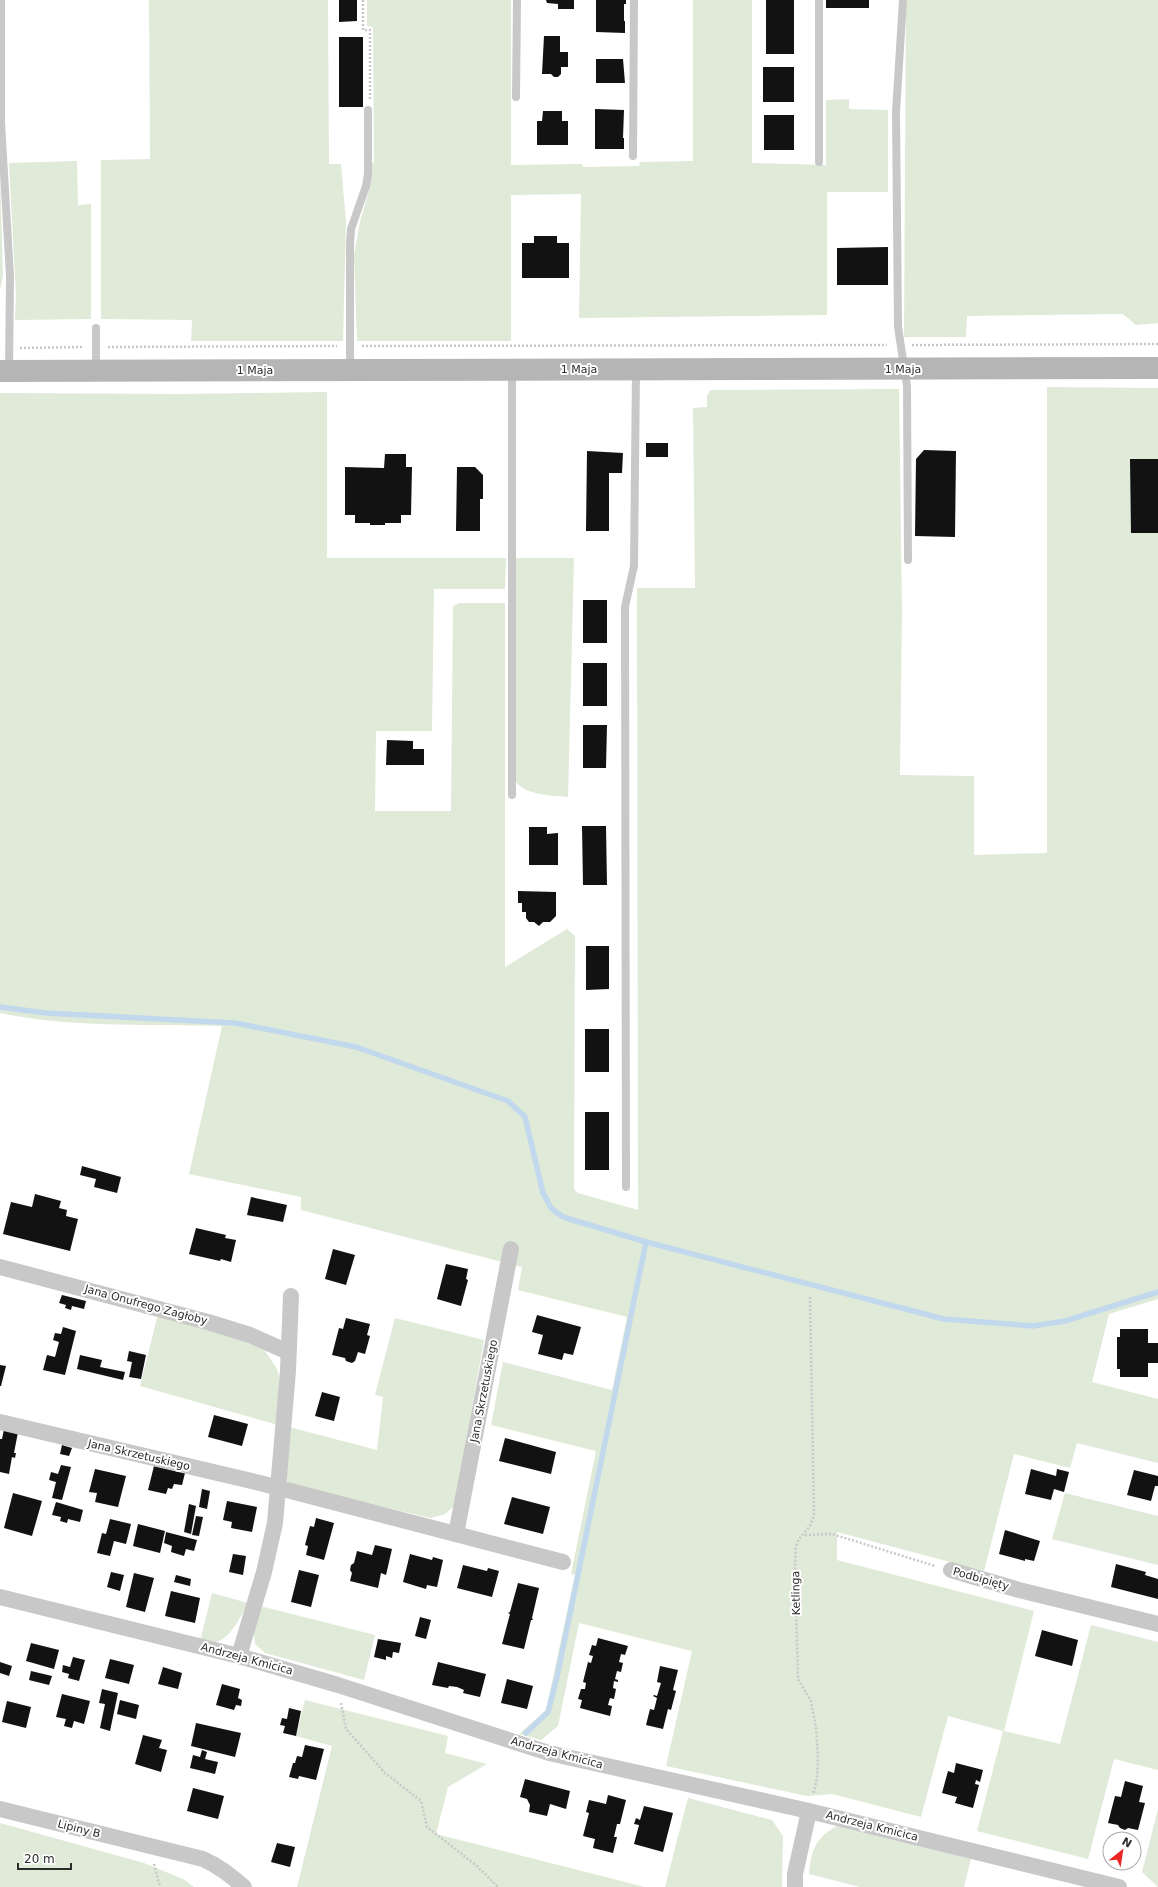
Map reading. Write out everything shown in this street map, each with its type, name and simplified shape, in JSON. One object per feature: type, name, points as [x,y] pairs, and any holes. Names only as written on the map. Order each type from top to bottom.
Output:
[{"type":"main road","name":"1 Maja","points":[[4,371],[1158,368]]},
{"type":"street","name":"Jana Skrzetuskiego","points":[[456,1534],[511,1249]]},
{"type":"street","name":"Jana Onufrego Zagłoby","points":[[0,1267],[208,1322],[250,1335],[288,1352]]},
{"type":"street","points":[[239,1656],[264,1572],[275,1523],[279,1488],[291,1296]]},
{"type":"street","name":"Jana Skrzetuskiego","points":[[0,1422],[279,1488],[563,1562]]},
{"type":"street","name":"Podbipięty","points":[[951,1570],[1020,1590],[1158,1624]]},
{"type":"street","name":"Andrzeja Kmicica","points":[[0,1597],[239,1656],[338,1685],[549,1753],[809,1811],[1119,1887]]},
{"type":"street","name":"Lipiny B","points":[[0,1809],[213,1863],[244,1887]]},
{"type":"street","points":[[795,1887],[795,1874],[809,1811]]},
{"type":"lane","points":[[1,0],[1,122],[10,276],[9,348],[4,371]]},
{"type":"lane","points":[[516,97],[517,0]]},
{"type":"lane","points":[[633,156],[634,0]]},
{"type":"lane","points":[[819,0],[819,162]]},
{"type":"lane","points":[[903,0],[896,112],[898,327],[903,369],[907,386],[908,560]]},
{"type":"lane","points":[[350,369],[351,228],[366,186],[368,174],[368,110]]},
{"type":"lane","points":[[96,328],[96,370]]},
{"type":"lane","points":[[512,369],[512,795]]},
{"type":"lane","points":[[626,1188],[625,607],[634,566],[636,369]]},
{"type":"path","points":[[363,0],[363,30],[370,30],[370,107],[368,110]]},
{"type":"path","points":[[9,348],[1158,344]]},
{"type":"path","name":"Ketlinga","points":[[809,1811],[817,1779],[818,1757],[816,1728],[811,1702],[798,1680],[796,1546],[799,1539],[804,1535],[810,1526],[814,1515],[810,1297]]},
{"type":"path","name":"Podbipięty","points":[[804,1535],[832,1534],[951,1570]]},
{"type":"path","points":[[338,1685],[346,1729],[385,1773],[421,1801],[427,1827],[477,1866],[498,1887]]},
{"type":"path","points":[[147,1847],[160,1887]]},
{"type":"green space","points":[[149,0],[328,0],[329,164],[341,164],[346,222],[343,341],[191,341],[192,320],[101,319],[101,160],[150,159]]},
{"type":"green space","points":[[367,0],[511,0],[511,165],[582,164],[583,167],[639,166],[640,162],[693,161],[693,0],[752,0],[752,163],[826,165],[826,100],[849,99],[849,109],[888,110],[888,192],[827,192],[827,315],[579,318],[581,194],[511,195],[511,341],[357,341],[354,255],[360,222],[369,190],[372,163],[374,163],[373,27],[367,26]]},
{"type":"green space","points":[[906,0],[1158,0],[1158,323],[1136,325],[1123,314],[967,316],[966,337],[904,337]]},
{"type":"green space","points":[[77,161],[78,205],[91,204],[91,319],[15,320],[16,295],[9,163]]},
{"type":"green space","points":[[0,176],[3,275],[0,290]]},
{"type":"green space","points":[[1047,387],[1158,388],[1158,1299],[1109,1314],[1092,1382],[1158,1399],[1158,1463],[1077,1443],[1070,1468],[1014,1454],[984,1571],[837,1532],[837,1560],[1034,1611],[1004,1731],[1060,1744],[1091,1625],[1158,1642],[1158,1770],[1114,1759],[1088,1859],[977,1831],[1003,1731],[948,1716],[921,1817],[832,1794],[807,1796],[666,1766],[692,1651],[579,1623],[558,1726],[541,1740],[519,1734],[546,1710],[575,1575],[571,1574],[596,1451],[491,1425],[503,1362],[612,1390],[627,1317],[518,1290],[522,1267],[301,1210],[301,1197],[189,1174],[222,1026],[83,1023],[27,1018],[0,1013],[0,393],[177,394],[327,392],[327,558],[506,558],[505,589],[434,589],[432,731],[376,731],[375,811],[451,811],[453,606],[460,603],[505,603],[505,967],[567,929],[575,936],[574,1189],[578,1193],[638,1210],[637,588],[695,588],[693,408],[707,407],[707,396],[710,390],[899,389],[902,610],[900,775],[974,776],[974,855],[1047,853]]},
{"type":"green space","points":[[516,558],[574,558],[568,797],[533,792],[521,787],[516,782]]},
{"type":"green space","points":[[158,1314],[236,1334],[263,1348],[277,1369],[280,1380],[278,1425],[140,1386]]},
{"type":"green space","points":[[395,1318],[484,1340],[455,1505],[445,1514],[431,1518],[294,1486],[285,1479],[289,1427],[377,1450],[383,1397],[375,1395]]},
{"type":"green space","points":[[1065,1493],[1158,1516],[1158,1565],[1052,1539]]},
{"type":"green space","points":[[212,1593],[248,1603],[231,1632],[221,1640],[216,1642],[200,1641]]},
{"type":"green space","points":[[260,1606],[375,1635],[364,1680],[265,1653],[255,1644],[253,1627]]},
{"type":"green space","points":[[305,1700],[448,1736],[445,1753],[487,1764],[448,1787],[436,1834],[645,1887],[297,1887],[332,1746],[296,1736]]},
{"type":"green space","points":[[688,1798],[772,1820],[783,1836],[782,1887],[665,1887]]},
{"type":"green space","points":[[1158,1809],[1158,1887],[1142,1872]]},
{"type":"green space","points":[[0,1823],[144,1863],[183,1879],[194,1887],[0,1887]]},
{"type":"green space","points":[[837,1826],[850,1827],[971,1859],[964,1887],[860,1887],[809,1874],[811,1858],[819,1840]]},
{"type":"building","points":[[339,0],[357,0],[357,21],[339,22]]},
{"type":"building","points":[[546,0],[574,0],[574,9],[558,9],[558,4],[547,3]]},
{"type":"building","points":[[596,0],[626,0],[626,4],[624,4],[625,33],[596,32]]},
{"type":"building","points":[[766,0],[794,0],[794,54],[766,54]]},
{"type":"building","points":[[826,0],[869,0],[869,8],[826,8]]},
{"type":"building","points":[[544,36],[560,36],[560,52],[568,52],[568,67],[561,67],[561,74],[558,77],[554,77],[551,74],[542,74]]},
{"type":"building","points":[[339,37],[363,37],[363,107],[339,107]]},
{"type":"building","points":[[596,59],[623,59],[625,83],[596,83]]},
{"type":"building","points":[[763,67],[794,67],[794,102],[763,102]]},
{"type":"building","points":[[595,109],[624,110],[624,149],[595,149]]},
{"type":"building","points":[[543,111],[562,111],[562,121],[568,121],[568,145],[537,145],[537,121],[542,121]]},
{"type":"building","points":[[764,115],[794,115],[794,150],[764,150]]},
{"type":"building","points":[[534,236],[557,236],[557,243],[569,243],[569,278],[522,278],[522,243],[534,243]]},
{"type":"building","points":[[888,247],[888,285],[837,285],[837,248]]},
{"type":"building","points":[[646,443],[668,443],[668,457],[646,457]]},
{"type":"building","points":[[924,450],[956,451],[955,537],[915,536],[916,459]]},
{"type":"building","points":[[587,451],[623,453],[622,473],[609,473],[609,531],[586,531]]},
{"type":"building","points":[[385,454],[406,454],[406,467],[412,467],[411,515],[401,515],[401,523],[370,525],[370,523],[355,523],[355,515],[345,515],[345,467],[384,468]]},
{"type":"building","points":[[1130,459],[1158,459],[1158,533],[1131,533]]},
{"type":"building","points":[[457,467],[475,467],[483,475],[483,499],[480,499],[480,531],[456,531]]},
{"type":"building","points":[[583,600],[607,600],[607,643],[583,643]]},
{"type":"building","points":[[583,663],[607,663],[607,706],[583,706]]},
{"type":"building","points":[[583,725],[607,725],[606,768],[583,768]]},
{"type":"building","points":[[387,740],[413,741],[413,749],[424,749],[424,765],[386,765]]},
{"type":"building","points":[[582,826],[606,826],[607,885],[583,885]]},
{"type":"building","points":[[529,827],[547,827],[547,834],[558,833],[558,865],[529,865]]},
{"type":"building","points":[[518,891],[556,892],[556,916],[550,922],[543,922],[539,926],[534,922],[529,922],[526,918],[526,912],[522,912],[522,903],[518,903]]},
{"type":"building","points":[[586,946],[609,946],[609,989],[586,990]]},
{"type":"building","points":[[585,1029],[609,1029],[609,1072],[585,1072]]},
{"type":"building","points":[[585,1112],[609,1112],[609,1170],[585,1170]]},
{"type":"building","points":[[82,1166],[121,1177],[117,1193],[94,1187],[96,1179],[80,1175]]},
{"type":"building","points":[[35,1194],[61,1201],[59,1208],[67,1210],[66,1216],[78,1219],[70,1251],[3,1234],[11,1202],[32,1207]]},
{"type":"building","points":[[251,1197],[287,1205],[283,1222],[247,1215]]},
{"type":"building","points":[[196,1228],[226,1235],[225,1238],[236,1240],[231,1262],[189,1254]]},
{"type":"building","points":[[333,1249],[355,1255],[346,1285],[325,1279]]},
{"type":"building","points":[[446,1264],[468,1269],[466,1279],[468,1280],[461,1306],[437,1299]]},
{"type":"building","points":[[62,1295],[86,1301],[84,1309],[72,1306],[71,1310],[65,1308],[66,1305],[59,1303]]},
{"type":"building","points":[[537,1315],[581,1327],[573,1355],[564,1353],[562,1360],[538,1354],[543,1335],[532,1332]]},
{"type":"building","points":[[346,1318],[370,1324],[367,1335],[370,1336],[365,1354],[358,1352],[355,1361],[352,1363],[346,1361],[345,1358],[332,1355],[339,1328],[343,1329]]},
{"type":"building","points":[[63,1327],[76,1331],[65,1375],[43,1370],[47,1355],[55,1357],[59,1342],[53,1340],[55,1333],[61,1334]]},
{"type":"building","points":[[1120,1329],[1148,1329],[1148,1343],[1158,1343],[1158,1363],[1148,1363],[1148,1377],[1120,1377],[1120,1369],[1117,1369],[1117,1337],[1120,1337]]},
{"type":"building","points":[[129,1351],[146,1355],[141,1379],[129,1377],[132,1362],[127,1361]]},
{"type":"building","points":[[80,1355],[102,1360],[100,1367],[125,1372],[123,1380],[77,1369]]},
{"type":"building","points":[[0,1365],[6,1366],[1,1386],[0,1386]]},
{"type":"building","points":[[322,1392],[340,1397],[334,1421],[315,1416]]},
{"type":"building","points":[[214,1415],[248,1424],[242,1446],[208,1437]]},
{"type":"building","points":[[4,1429],[18,1432],[14,1453],[16,1453],[15,1458],[12,1457],[9,1474],[0,1472],[0,1439],[2,1439]]},
{"type":"building","points":[[505,1438],[556,1452],[551,1474],[499,1461]]},
{"type":"building","points":[[62,1445],[72,1448],[69,1456],[60,1454]]},
{"type":"building","points":[[61,1465],[71,1467],[62,1500],[52,1498],[56,1482],[49,1480],[51,1472],[58,1474]]},
{"type":"building","points":[[154,1466],[185,1473],[182,1485],[174,1484],[172,1489],[168,1488],[166,1494],[148,1490]]},
{"type":"building","points":[[95,1469],[126,1476],[118,1507],[95,1502],[97,1493],[89,1492]]},
{"type":"building","points":[[1031,1469],[1056,1476],[1057,1469],[1069,1472],[1064,1492],[1054,1489],[1051,1500],[1025,1494]]},
{"type":"building","points":[[1134,1470],[1158,1476],[1158,1486],[1155,1486],[1151,1501],[1127,1495]]},
{"type":"building","points":[[202,1489],[210,1491],[207,1509],[199,1507]]},
{"type":"building","points":[[13,1493],[42,1501],[32,1536],[4,1528]]},
{"type":"building","points":[[512,1497],[550,1507],[543,1534],[504,1524]]},
{"type":"building","points":[[227,1501],[257,1507],[252,1532],[231,1528],[232,1522],[223,1520]]},
{"type":"building","points":[[56,1502],[83,1510],[80,1522],[68,1519],[67,1523],[60,1521],[61,1517],[52,1515]]},
{"type":"building","points":[[189,1504],[196,1506],[191,1534],[184,1532]]},
{"type":"building","points":[[196,1516],[203,1517],[199,1536],[192,1535]]},
{"type":"building","points":[[316,1518],[334,1523],[324,1560],[306,1555],[308,1546],[305,1545],[310,1526],[314,1527]]},
{"type":"building","points":[[110,1519],[131,1524],[126,1544],[114,1541],[110,1556],[97,1553],[102,1533],[106,1534]]},
{"type":"building","points":[[138,1524],[165,1531],[160,1553],[133,1546]]},
{"type":"building","points":[[1005,1530],[1040,1541],[1034,1561],[1025,1559],[1025,1561],[999,1554]]},
{"type":"building","points":[[166,1532],[197,1540],[194,1551],[186,1549],[184,1556],[171,1552],[172,1546],[164,1543]]},
{"type":"building","points":[[375,1545],[392,1549],[386,1575],[381,1573],[378,1588],[350,1581],[352,1573],[350,1570],[351,1565],[354,1563],[357,1551],[372,1555]]},
{"type":"building","points":[[233,1554],[246,1556],[243,1575],[229,1572]]},
{"type":"building","points":[[410,1554],[432,1560],[433,1557],[443,1560],[437,1587],[427,1585],[426,1589],[403,1582]]},
{"type":"building","points":[[1116,1564],[1146,1572],[1145,1575],[1158,1579],[1158,1599],[1111,1587]]},
{"type":"building","points":[[463,1565],[487,1571],[488,1568],[499,1571],[492,1597],[457,1588]]},
{"type":"building","points":[[299,1570],[319,1575],[311,1607],[291,1602]]},
{"type":"building","points":[[111,1572],[124,1575],[120,1591],[107,1587]]},
{"type":"building","points":[[134,1573],[154,1578],[145,1612],[126,1607]]},
{"type":"building","points":[[176,1575],[191,1579],[190,1586],[174,1582]]},
{"type":"building","points":[[518,1583],[539,1588],[532,1618],[533,1620],[531,1620],[524,1649],[502,1644],[510,1614],[508,1613],[510,1612]]},
{"type":"building","points":[[171,1591],[200,1598],[195,1623],[165,1616]]},
{"type":"building","points":[[420,1617],[431,1620],[426,1639],[415,1636]]},
{"type":"building","points":[[1042,1630],[1078,1640],[1072,1666],[1035,1656]]},
{"type":"building","points":[[598,1638],[628,1646],[625,1655],[621,1654],[619,1662],[623,1663],[621,1672],[617,1671],[615,1679],[618,1680],[618,1682],[614,1681],[613,1688],[616,1689],[614,1699],[610,1698],[608,1705],[612,1706],[610,1716],[580,1708],[582,1700],[578,1699],[581,1689],[585,1689],[586,1683],[583,1682],[588,1662],[591,1663],[593,1656],[589,1655],[592,1645],[596,1646]]},
{"type":"building","points":[[378,1639],[401,1643],[399,1653],[393,1652],[392,1658],[386,1656],[386,1660],[374,1657]]},
{"type":"building","points":[[31,1643],[59,1650],[54,1669],[26,1661]]},
{"type":"building","points":[[73,1657],[85,1660],[79,1681],[68,1678],[69,1674],[62,1672],[63,1665],[70,1667]]},
{"type":"building","points":[[110,1659],[134,1665],[129,1684],[105,1678]]},
{"type":"building","points":[[0,1662],[12,1666],[9,1676],[0,1673]]},
{"type":"building","points":[[438,1662],[486,1674],[480,1697],[463,1693],[464,1690],[457,1687],[449,1686],[448,1688],[432,1685]]},
{"type":"building","points":[[660,1666],[678,1670],[673,1690],[676,1691],[671,1710],[668,1709],[663,1729],[646,1725],[650,1709],[654,1710],[657,1698],[653,1696],[657,1696],[661,1683],[657,1682]]},
{"type":"building","points":[[163,1667],[182,1673],[178,1689],[158,1684]]},
{"type":"building","points":[[31,1671],[52,1676],[49,1685],[29,1680]]},
{"type":"building","points":[[507,1679],[533,1686],[527,1709],[501,1703]]},
{"type":"building","points":[[222,1684],[240,1689],[238,1698],[242,1700],[241,1706],[236,1705],[234,1710],[216,1705]]},
{"type":"building","points":[[102,1689],[118,1693],[110,1731],[100,1728],[105,1704],[99,1703]]},
{"type":"building","points":[[62,1694],[90,1701],[84,1724],[74,1721],[72,1728],[64,1726],[66,1719],[56,1717]]},
{"type":"building","points":[[120,1700],[139,1705],[136,1719],[117,1714]]},
{"type":"building","points":[[7,1701],[31,1707],[26,1728],[2,1722]]},
{"type":"building","points":[[289,1708],[301,1711],[296,1736],[283,1733],[285,1726],[280,1725],[282,1718],[287,1719]]},
{"type":"building","points":[[196,1723],[241,1733],[235,1757],[191,1746]]},
{"type":"building","points":[[143,1735],[162,1740],[159,1748],[167,1750],[161,1772],[135,1764]]},
{"type":"building","points":[[305,1745],[324,1749],[316,1780],[299,1776],[298,1779],[289,1777],[293,1763],[295,1763],[297,1756],[302,1757]]},
{"type":"building","points":[[202,1750],[207,1752],[205,1759],[218,1762],[215,1774],[190,1768],[193,1755],[200,1757]]},
{"type":"building","points":[[956,1763],[983,1770],[980,1782],[976,1780],[975,1784],[979,1785],[973,1808],[955,1803],[957,1797],[942,1793],[948,1771],[954,1773]]},
{"type":"building","points":[[525,1779],[570,1791],[566,1809],[550,1804],[547,1816],[529,1812],[530,1805],[527,1799],[520,1797]]},
{"type":"building","points":[[1125,1781],[1143,1786],[1139,1802],[1145,1803],[1138,1830],[1128,1828],[1125,1830],[1120,1828],[1118,1825],[1108,1823],[1115,1796],[1121,1797]]},
{"type":"building","points":[[193,1788],[224,1796],[218,1819],[187,1811]]},
{"type":"building","points":[[608,1795],[626,1800],[620,1824],[617,1824],[614,1837],[617,1837],[613,1853],[593,1848],[595,1839],[583,1836],[589,1813],[586,1812],[589,1800],[606,1804]]},
{"type":"building","points":[[644,1806],[673,1813],[663,1852],[634,1844],[639,1825],[634,1824],[636,1818],[640,1820]]},
{"type":"building","points":[[277,1843],[295,1847],[290,1867],[271,1862]]},
{"type":"waterway","points":[[0,1007],[46,1013],[235,1023],[356,1047],[508,1101],[525,1117],[543,1193],[551,1208],[563,1217],[646,1242],[944,1319],[1033,1326],[1065,1321],[1158,1292]]},
{"type":"waterway","points":[[526,1733],[548,1712],[557,1677],[646,1242]]}]
